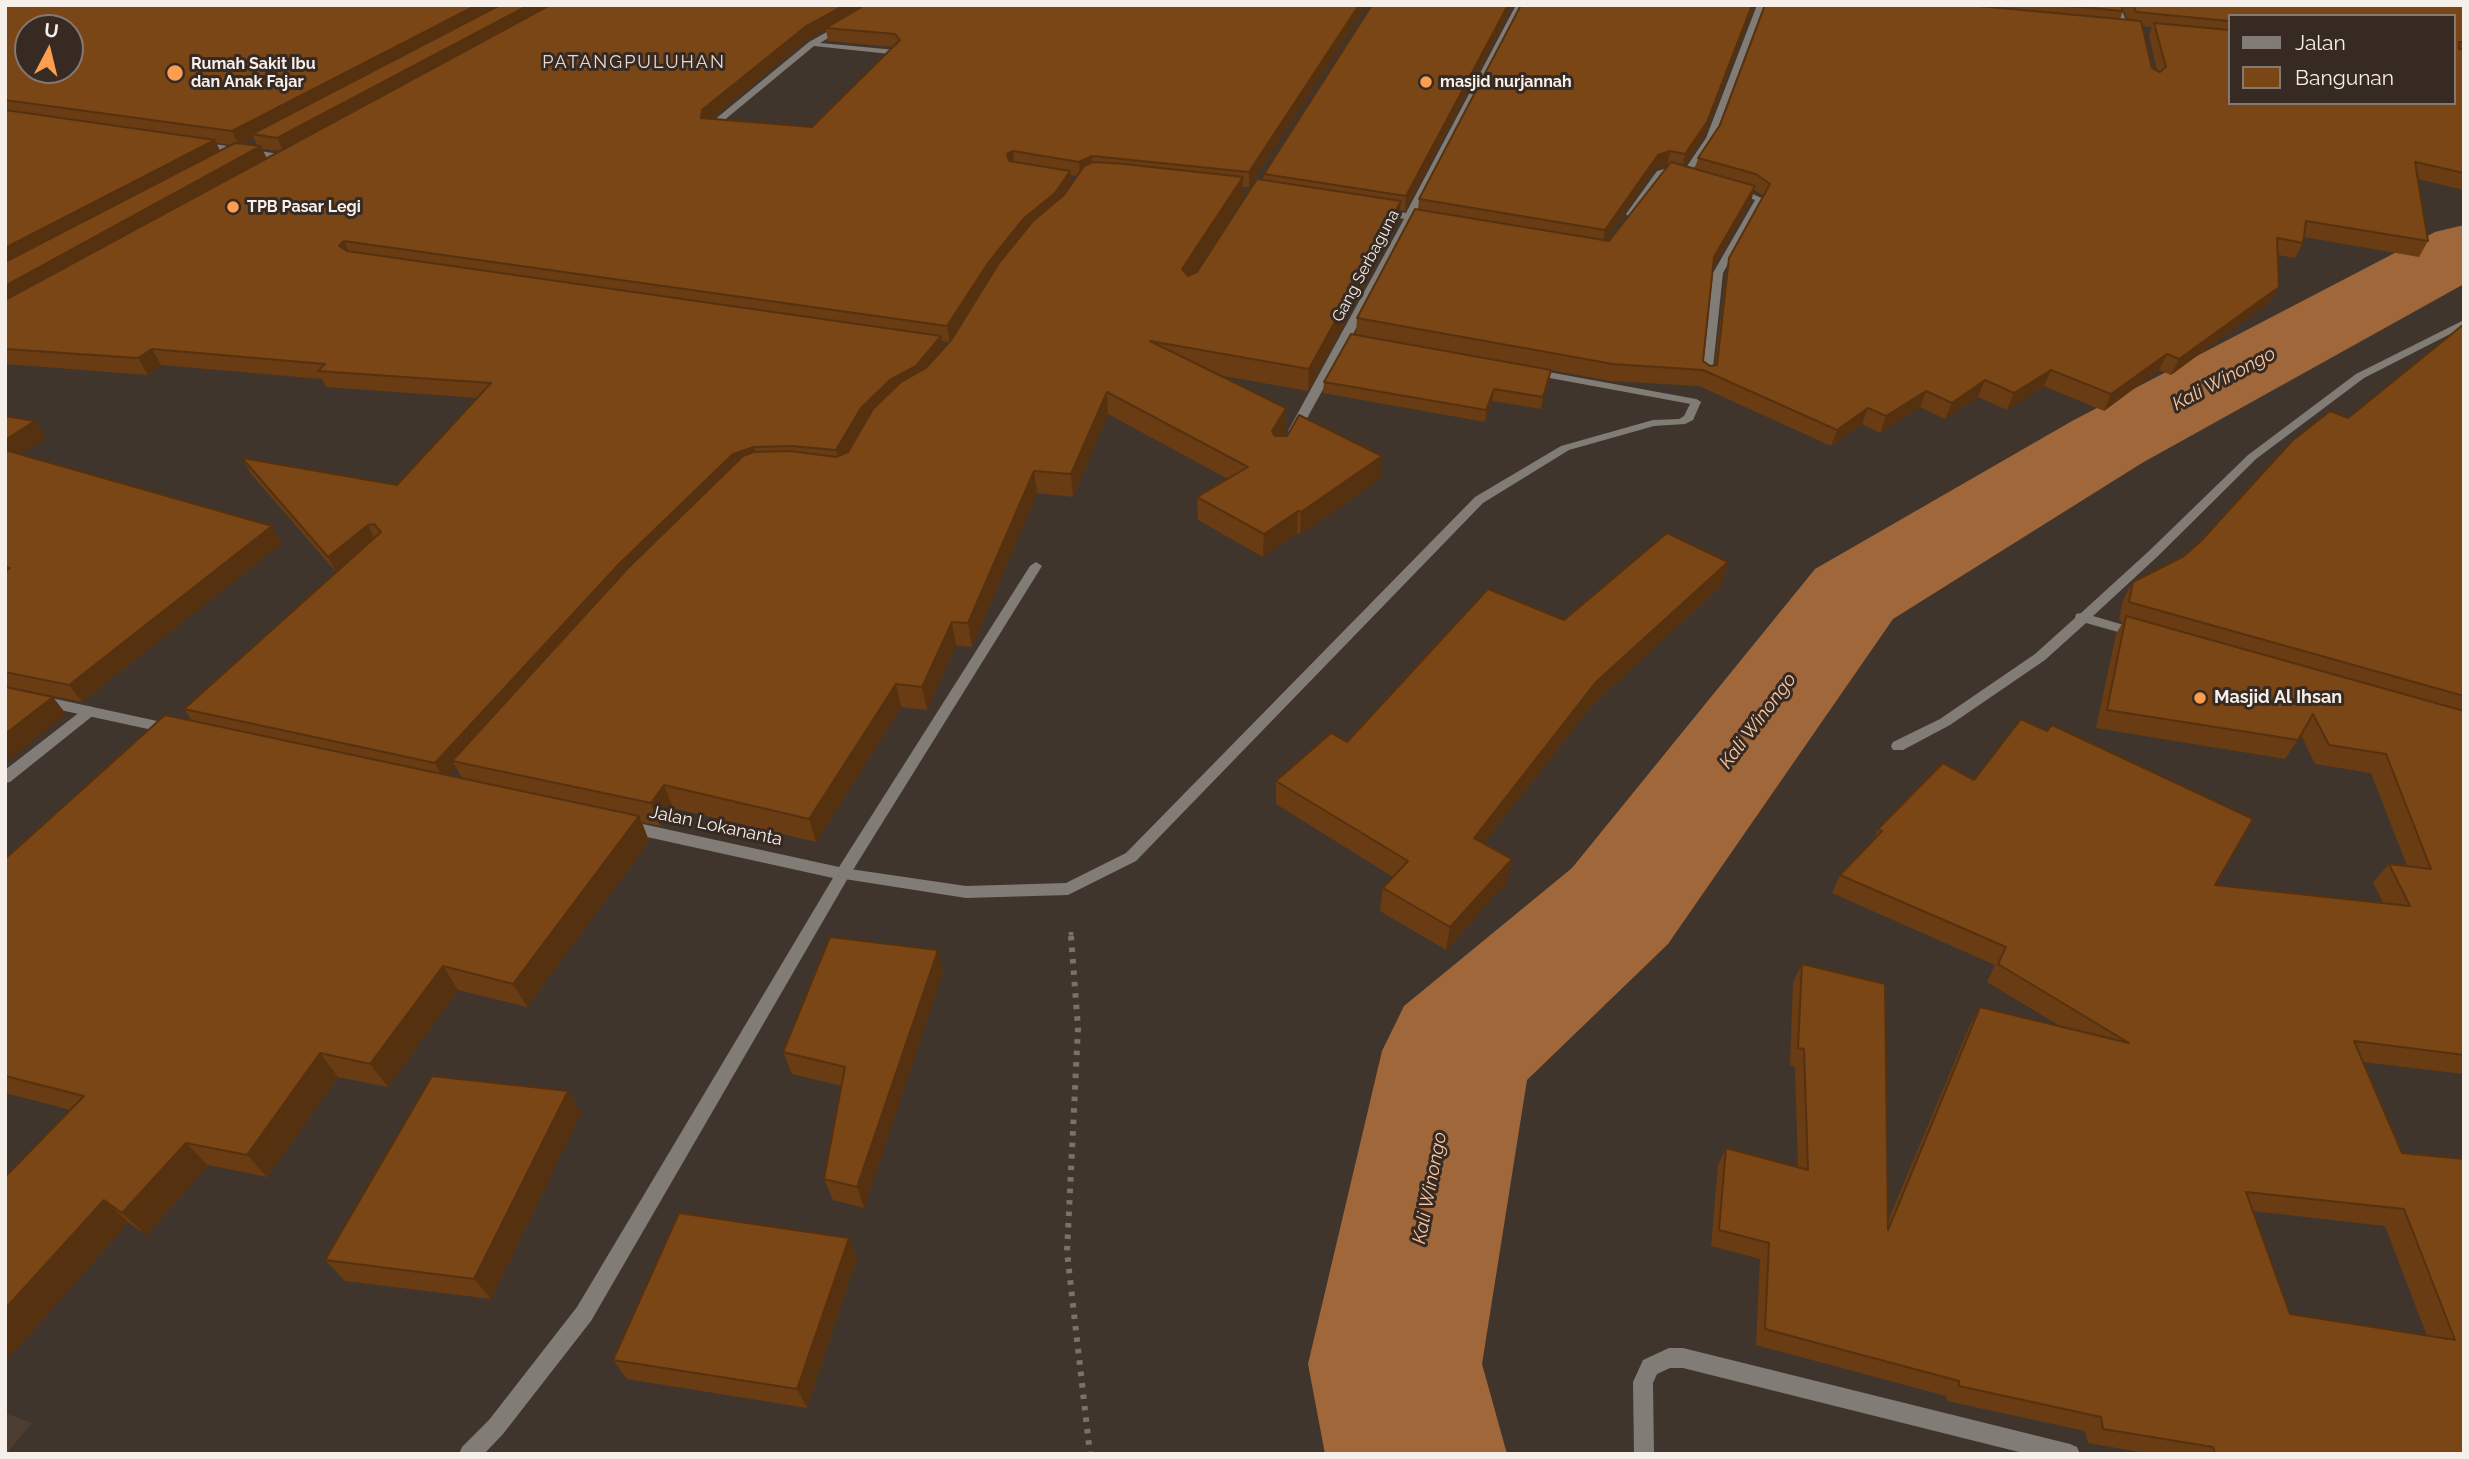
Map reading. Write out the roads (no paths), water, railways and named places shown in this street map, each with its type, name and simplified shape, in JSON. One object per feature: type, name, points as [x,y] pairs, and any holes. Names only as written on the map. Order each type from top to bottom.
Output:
[{"type":"street","name":"Gang Serbaguna","points":[[1373,343],[1346,338],[1520,5]]},
{"type":"street","points":[[1685,175],[1710,138],[1760,5]]},
{"type":"street","points":[[2116,5],[2127,29]]},
{"type":"street","points":[[722,130],[710,128],[812,44],[847,24]]},
{"type":"street","points":[[812,44],[896,52],[877,71]]},
{"type":"street","points":[[189,144],[286,158]]},
{"type":"street","points":[[1626,223],[1660,173],[1668,171],[1698,179]]},
{"type":"street","points":[[1707,377],[1718,273],[1760,200],[1723,186]]},
{"type":"street","points":[[1368,210],[1449,223]]},
{"type":"street","points":[[1898,746],[1945,722],[2040,657],[2153,554],[2252,457],[2360,376],[2464,323]]},
{"type":"street","points":[[1287,444],[1346,338]]},
{"type":"street","name":"Jalan Lokananta","points":[[612,824],[843,874],[966,892],[1068,889],[1131,857],[1479,500],[1565,448],[1653,423],[1681,422],[1689,418],[1696,403],[1521,370]]},
{"type":"street","points":[[469,1454],[496,1427],[584,1314],[843,874],[1036,566]]},
{"type":"street","points":[[2081,617],[2148,637]]},
{"type":"street","points":[[5,693],[187,729]]},
{"type":"street","points":[[5,778],[90,711]]},
{"type":"street","points":[[1644,1454],[1643,1382],[1650,1367],[1669,1358],[1683,1358],[2070,1454]]},
{"type":"waterway","name":"Kali Winongo","points":[[1416,1454],[1395,1364],[1457,1051],[1620,906],[1854,594],[2107,442],[2464,250]]},
{"type":"place","name":"Rumah Sakit Ibu dan Anak Fajar","points":[[175,73]]},
{"type":"place","name":"masjid nurjannah","points":[[1426,82]]},
{"type":"place","name":"TPB Pasar Legi","points":[[233,207]]},
{"type":"place","name":"Masjid Al Ihsan","points":[[2200,698]]},
{"type":"district","name":"PATANGPULUHAN","points":[[634,63]]}]
